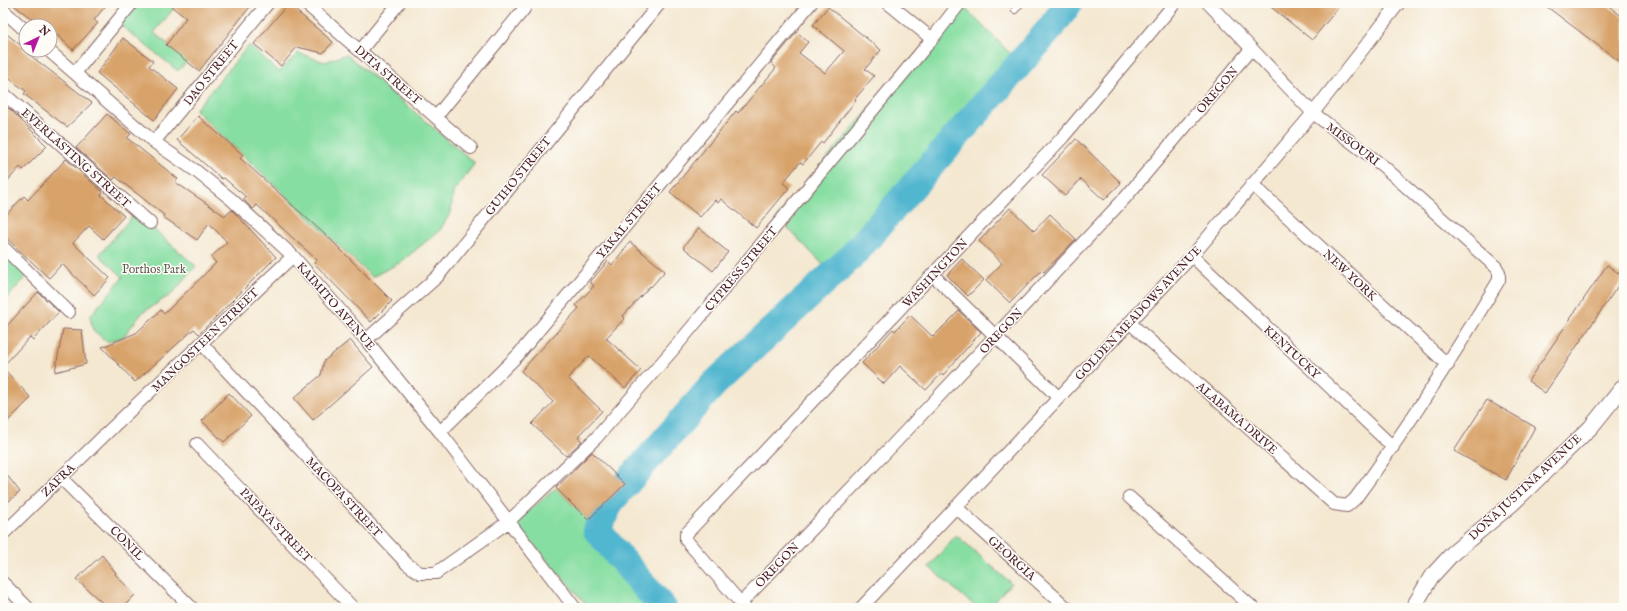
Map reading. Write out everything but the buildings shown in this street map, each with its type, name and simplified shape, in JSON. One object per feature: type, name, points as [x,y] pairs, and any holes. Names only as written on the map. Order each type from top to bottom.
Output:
[{"type":"street","points":[[75,73],[132,3]]},
{"type":"street","name":"DAO STREET","points":[[154,142],[268,3]]},
{"type":"street","name":"DITA STREET","points":[[305,3],[471,148]]},
{"type":"street","points":[[360,51],[399,3]]},
{"type":"street","name":"GUIHO STREET","points":[[366,340],[438,276],[660,3]]},
{"type":"street","name":"YAKAL STREET","points":[[440,432],[518,355],[811,3]]},
{"type":"street","points":[[888,3],[932,39]]},
{"type":"street","name":"CYPRESS STREET","points":[[508,522],[596,438],[677,345],[932,39],[960,3]]},
{"type":"street","name":"WASHINGTON","points":[[743,606],[686,540],[686,534],[1063,137],[1175,3]]},
{"type":"street","name":"MISSOURI","points":[[1208,3],[1313,113],[1383,166],[1496,266],[1499,272],[1499,280],[1448,365]]},
{"type":"street","name":"GOLDEN MEADOWS AVENUE","points":[[862,608],[1192,256],[1313,113],[1399,3]]},
{"type":"street","points":[[436,117],[524,9]]},
{"type":"street","points":[[3,10],[18,23]]},
{"type":"street","name":"OREGON","points":[[743,606],[1125,198],[1251,49]]},
{"type":"street","name":"KAIMITO AVENUE","points":[[57,58],[154,142],[196,171],[231,199],[293,256],[366,340],[440,432],[575,608]]},
{"type":"street","name":"EVERLASTING STREET","points":[[3,93],[150,223]]},
{"type":"street","name":"NEW YORK","points":[[1252,184],[1448,365]]},
{"type":"street","points":[[3,247],[69,312]]},
{"type":"street","name":"MANGOSTEEN STREET","points":[[115,425],[293,256]]},
{"type":"street","name":"KENTUCKY","points":[[1192,256],[1393,447]]},
{"type":"street","points":[[932,275],[1059,398]]},
{"type":"street","name":"ALABAMA DRIVE","points":[[1130,323],[1334,504],[1347,506],[1355,499],[1393,447]]},
{"type":"street","name":"MACOPA STREET","points":[[201,343],[407,564],[420,573],[436,573],[508,522]]},
{"type":"street","points":[[1393,447],[1448,365]]},
{"type":"street","name":"DOÑA JUSTINA AVENUE","points":[[1413,608],[1431,577],[1453,553],[1513,502],[1580,438],[1624,386]]},
{"type":"street","name":"ZAFRA","points":[[3,534],[115,425]]},
{"type":"street","name":"PAPAYA STREET","points":[[197,444],[353,608]]},
{"type":"street","name":"CONIL","points":[[61,478],[192,608]]},
{"type":"street","points":[[1129,497],[1253,608]]},
{"type":"street","name":"GEORGIA","points":[[956,507],[1067,608]]},
{"type":"street","points":[[3,583],[28,608]]},
{"type":"lane","points":[[1015,10],[1021,3]]},
{"type":"green space","points":[[133,3],[170,3],[175,7],[154,33],[188,60],[178,71],[118,23]]},
{"type":"green space","points":[[960,3],[1019,62],[933,171],[836,278],[777,217]]},
{"type":"green space","points":[[249,45],[279,72],[298,53],[325,62],[346,54],[475,163],[453,192],[451,212],[440,230],[401,262],[372,277],[195,110]]},
{"type":"green space","name":"Porthos Park","points":[[135,213],[196,266],[172,294],[143,312],[123,337],[107,342],[93,330],[90,316],[123,277],[99,255]]},
{"type":"green space","points":[[3,252],[28,274],[3,303]]},
{"type":"green space","points":[[556,488],[588,520],[587,535],[648,608],[589,608],[515,523]]},
{"type":"green space","points":[[956,535],[1011,583],[989,608],[977,608],[929,567]]},
{"type":"waterway","points":[[663,608],[597,530],[611,501],[714,384],[851,257],[1050,29],[1069,3]]}]
